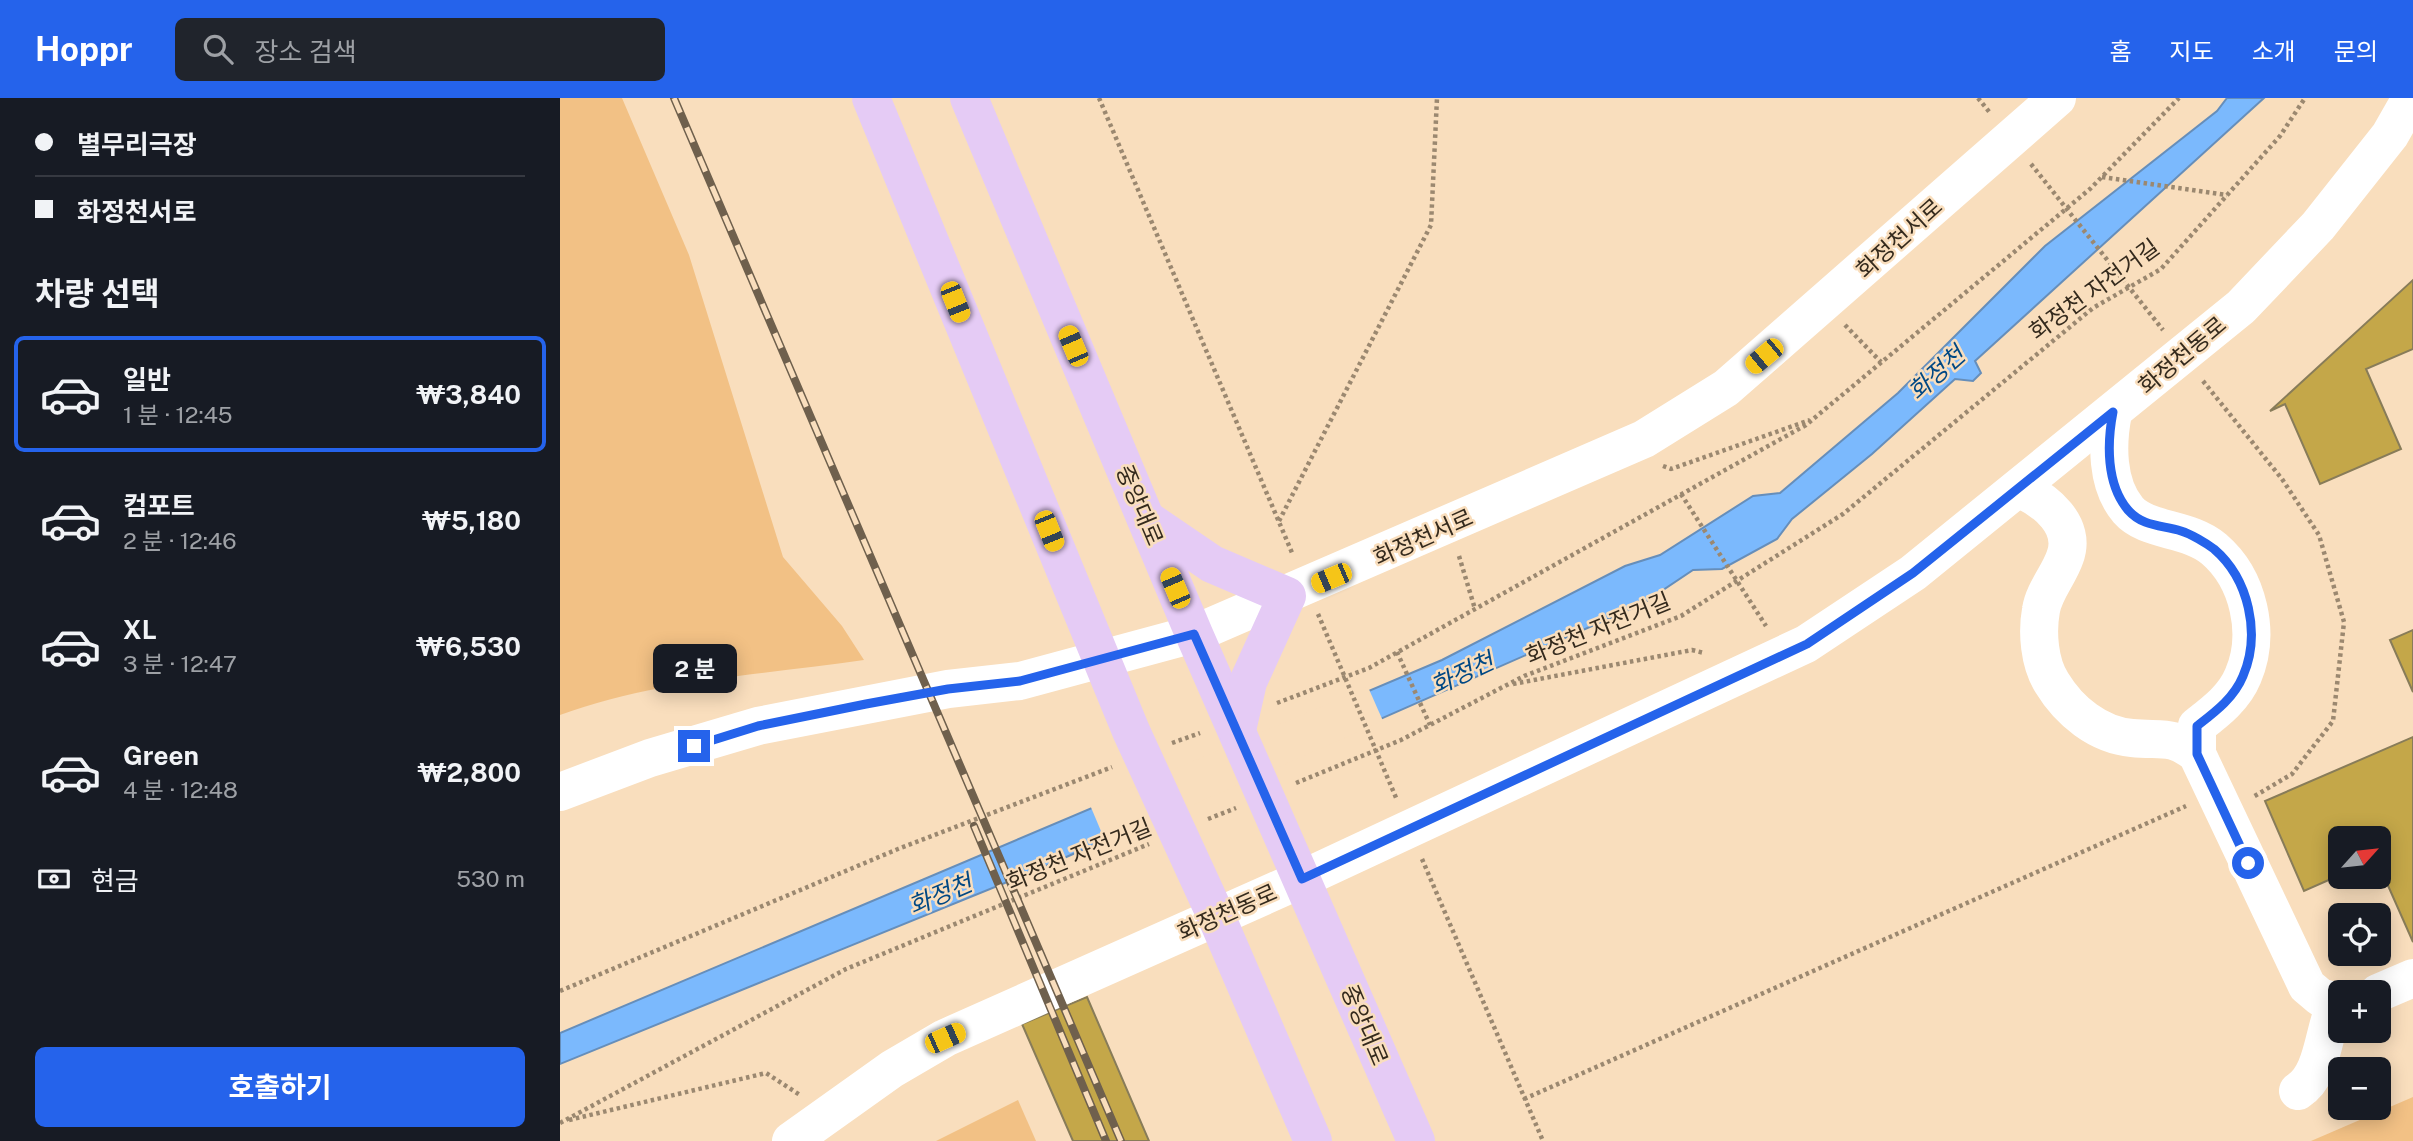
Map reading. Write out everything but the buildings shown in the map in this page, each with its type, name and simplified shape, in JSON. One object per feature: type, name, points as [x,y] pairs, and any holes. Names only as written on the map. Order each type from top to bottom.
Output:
[{"type":"main road","points":[[871,98],[1131,731],[1216,916],[1313,1141]]},
{"type":"main road","name":"중앙대로","points":[[969,98],[1194,634],[1246,694],[1220,730],[1280,830],[1416,1141]]},
{"type":"main road","points":[[1146,519],[1212,564],[1297,592],[1246,694]]},
{"type":"street","name":"화정천서로","points":[[560,792],[650,758],[758,726],[948,689],[1020,681],[1194,634],[1297,592],[1616,452],[1644,439],[1726,388],[2057,98]]},
{"type":"street","name":"화정천동로","points":[[791,1141],[827,1113],[945,1038],[1410,830],[1807,644],[1913,573],[2020,489],[2241,307],[2318,226],[2390,135],[2411,98]]},
{"type":"street","points":[[2113,412],[2108,439],[2109,459],[2128,509],[2147,524],[2183,531],[2214,549],[2237,577],[2250,609],[2252,643],[2243,677],[2224,705],[2197,726],[2197,754],[2307,986],[2320,997],[2328,1000]]},
{"type":"street","points":[[2020,489],[2037,496],[2056,512],[2067,534],[2066,556],[2041,608],[2039,645],[2050,680],[2070,708],[2098,728],[2131,738],[2165,737],[2181,742],[2197,754]]},
{"type":"street","points":[[2391,987],[2413,978]]},
{"type":"street","points":[[2298,1091],[2307,1085],[2316,1072],[2328,1021]]},
{"type":"path","points":[[1100,98],[1279,521],[1297,592],[1328,638],[1543,1141]]},
{"type":"path","points":[[1279,521],[1431,225],[1437,98]]},
{"type":"path","points":[[1978,98],[1996,120]]},
{"type":"path","points":[[1246,694],[1369,667],[1814,419],[2101,177],[2179,98]]},
{"type":"path","name":"화정천 자전거길","points":[[1285,788],[1430,725],[1506,686],[1681,615],[1843,514],[2093,308],[2161,269],[2280,136],[2305,98]]},
{"type":"path","points":[[2030,163],[2169,338]]},
{"type":"path","points":[[2101,177],[2227,195]]},
{"type":"path","points":[[1825,304],[1881,362]]},
{"type":"path","points":[[1524,1099],[2292,774],[2333,721],[2344,622],[2319,535],[2282,480],[2195,370]]},
{"type":"path","points":[[1616,452],[1671,469],[1814,419]]},
{"type":"path","points":[[1506,686],[1692,650],[1769,661],[1738,579],[1681,494]]},
{"type":"path","points":[[1449,525],[1475,608]]},
{"type":"path","points":[[1397,652],[1430,725]]},
{"type":"path","points":[[1165,746],[1220,730]]},
{"type":"path","points":[[560,991],[898,849],[1114,766]]},
{"type":"path","points":[[1208,820],[1246,804]]},
{"type":"path","name":"화정천 자전거길","points":[[561,1122],[846,969],[1156,841]]},
{"type":"path","points":[[561,1122],[766,1073],[827,1113]]},
{"type":"shaded area","points":[[560,98],[622,98],[689,255],[783,557],[842,626],[864,660],[672,686],[634,693],[560,715]]},
{"type":"shaded area","points":[[2413,1097],[2413,1141],[2311,1141],[2360,1120],[2391,1120],[2391,1106]]},
{"type":"shaded area","points":[[1018,1100],[1036,1141],[936,1141]]},
{"type":"water","name":"화정천","points":[[2227,98],[2264,98],[1975,361],[1981,373],[1973,381],[1955,379],[1872,454],[1792,519],[1777,539],[1722,569],[1693,570],[1642,604],[1039,869],[560,1064],[560,1033],[1442,660],[1625,566],[1660,555],[1753,496],[1780,493],[1898,393],[2045,246],[2217,111]]},
{"type":"pier","points":[[1368,687],[1383,721],[1106,843],[1090,805]]},
{"type":"railway","points":[[674,98],[1121,1141]]},
{"type":"railway","points":[[974,826],[1106,1141]]},
{"type":"route","points":[[694,746],[758,726],[866,704],[948,689],[1020,681],[1194,634],[1302,879],[1807,644],[1913,573],[2113,412],[2108,439],[2109,459],[2128,509],[2147,524],[2183,531],[2214,549],[2237,577],[2250,609],[2252,643],[2243,677],[2224,705],[2197,726],[2197,754],[2248,863]]}]
